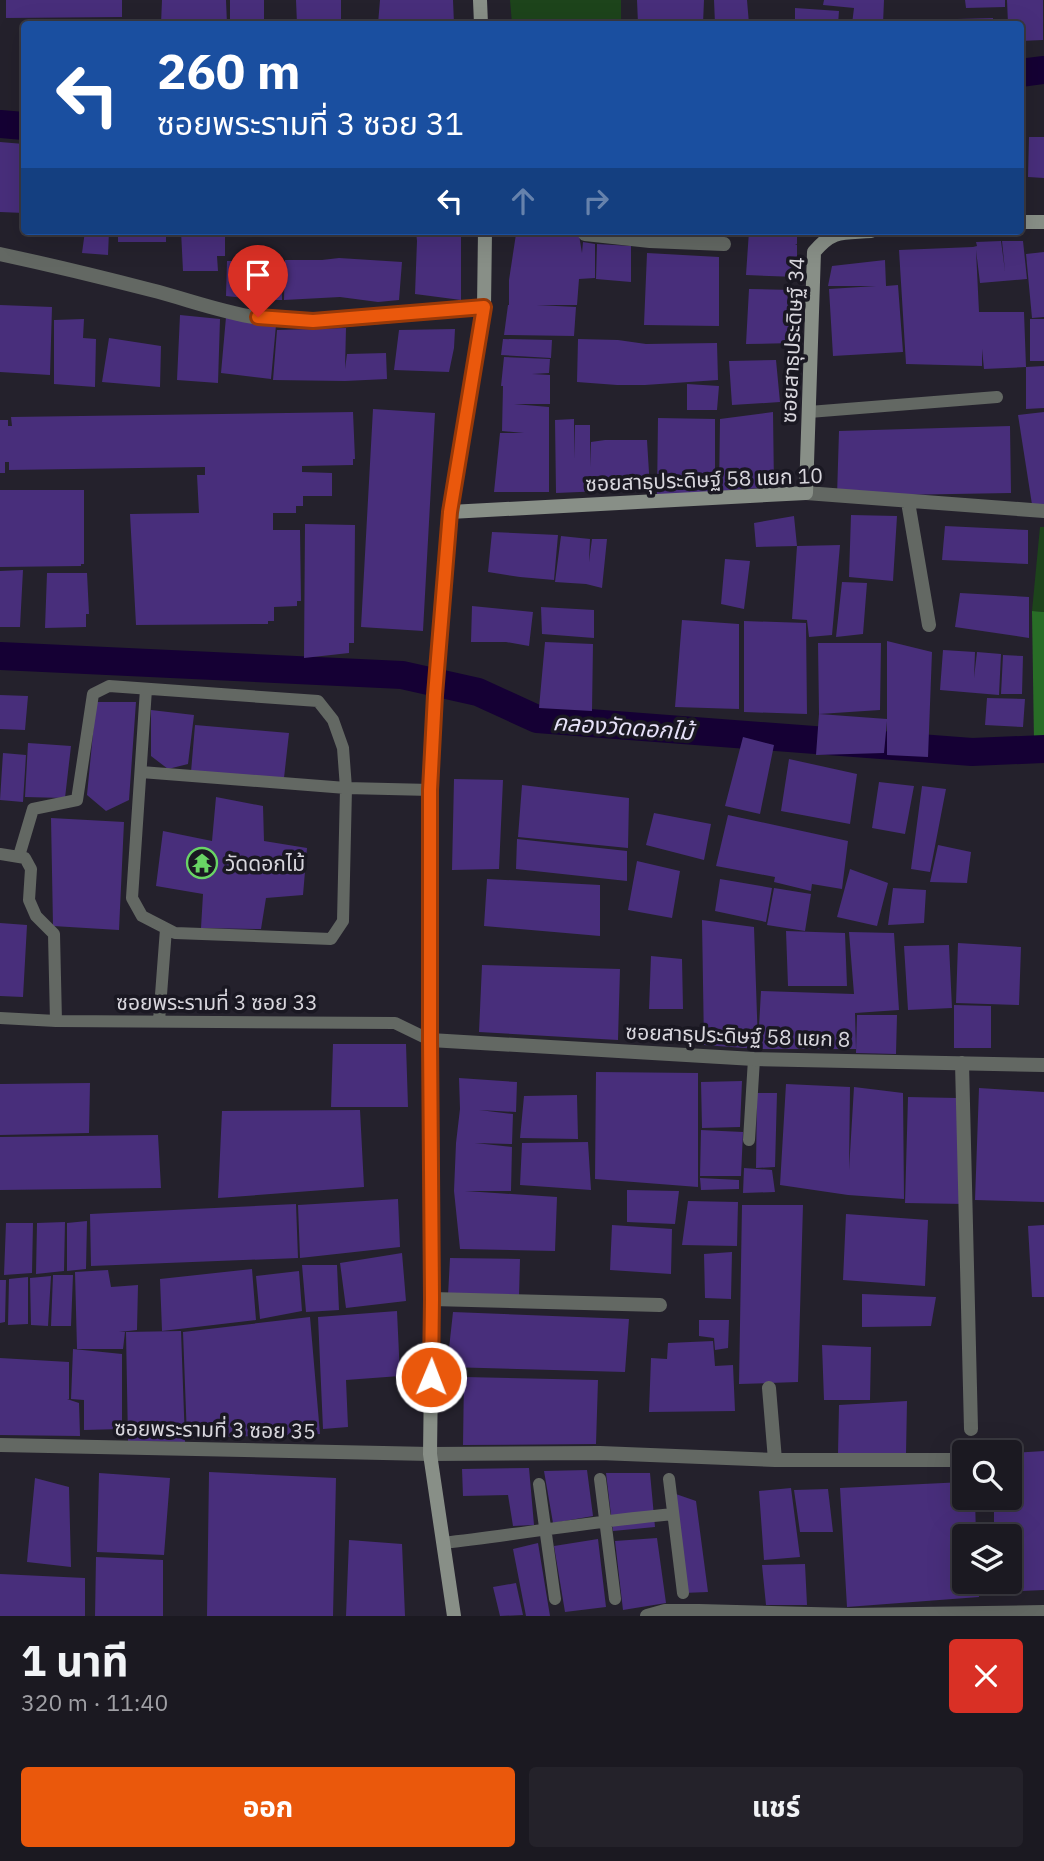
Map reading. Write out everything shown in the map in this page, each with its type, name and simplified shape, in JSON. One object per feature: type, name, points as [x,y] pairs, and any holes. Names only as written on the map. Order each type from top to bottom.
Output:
[{"type":"street","points":[[480,0],[481,21]]},
{"type":"street","points":[[1024,222],[1044,222]]},
{"type":"street","points":[[454,1616],[430,1454],[430,790],[450,512],[484,307],[485,235]]},
{"type":"street","points":[[594,235],[650,241],[724,244]]},
{"type":"street","name":"ซอยสาธุประดิษฐ์ 34","points":[[806,493],[814,252],[833,235]]},
{"type":"street","points":[[0,254],[258,317],[313,321],[484,307]]},
{"type":"street","name":"ซอยสาธุประดิษฐ์ 58 แยก 10","points":[[450,512],[806,493],[1044,511]]},
{"type":"street","points":[[908,502],[929,625]]},
{"type":"street","name":"ซอยสาธุประดิษฐ์ 58 แยก 8","points":[[430,1040],[754,1059],[1044,1065]]},
{"type":"street","points":[[962,1063],[971,1429]]},
{"type":"street","points":[[432,1299],[660,1305]]},
{"type":"street","points":[[769,1388],[775,1460]]},
{"type":"street","name":"ซอยพระรามที่ 3 ซอย 35","points":[[0,1445],[430,1454],[600,1453],[775,1460],[952,1460]]},
{"type":"street","points":[[647,1616],[665,1612],[699,1611],[850,1615],[1044,1612]]},
{"type":"lane","points":[[809,412],[997,397]]},
{"type":"lane","points":[[19,856],[33,809],[77,800],[93,694],[109,687],[146,689],[318,701],[333,720],[343,748],[346,788],[343,921],[331,939],[175,933],[142,916],[132,898],[146,689]]},
{"type":"lane","points":[[141,772],[346,788],[430,790]]},
{"type":"lane","points":[[0,853],[25,858],[31,869],[29,900],[36,916],[54,934],[56,1021]]},
{"type":"lane","points":[[159,1021],[166,929]]},
{"type":"lane","name":"ซอยพระรามที่ 3 ซอย 33","points":[[0,1018],[56,1021],[395,1023],[430,1040]]},
{"type":"lane","points":[[748,1140],[754,1059]]},
{"type":"lane","points":[[600,1479],[615,1599]]},
{"type":"lane","points":[[669,1479],[683,1593]]},
{"type":"lane","points":[[539,1484],[555,1599]]},
{"type":"lane","points":[[443,1543],[673,1514]]},
{"type":"green space","points":[[510,0],[621,0],[621,21],[512,21]]},
{"type":"green space","points":[[1040,527],[1044,527],[1044,612],[1032,611]]},
{"type":"green space","points":[[1032,611],[1044,612],[1044,742],[1034,742]]},
{"type":"building","points":[[6,0],[122,0],[122,17],[6,18]]},
{"type":"building","points":[[162,0],[226,0],[227,21],[161,21]]},
{"type":"building","points":[[230,0],[264,0],[264,21],[230,21]]},
{"type":"building","points":[[296,0],[341,0],[341,21],[297,21]]},
{"type":"building","points":[[380,0],[453,0],[454,21],[378,21]]},
{"type":"building","points":[[637,0],[704,0],[703,21],[638,21]]},
{"type":"building","points":[[714,0],[747,0],[749,21],[715,21]]},
{"type":"building","points":[[824,0],[884,0],[883,21],[852,21],[854,8],[823,5]]},
{"type":"building","points":[[965,0],[1005,0],[1005,7],[966,8]]},
{"type":"building","points":[[1007,0],[1043,0],[1043,40],[1024,41],[1024,21],[1008,21]]},
{"type":"building","points":[[795,8],[839,11],[838,21],[795,21]]},
{"type":"building","points":[[993,18],[993,21],[957,21]]},
{"type":"building","points":[[1029,137],[1044,137],[1044,178],[1028,177]]},
{"type":"building","points":[[0,142],[21,144],[21,213],[0,212]]},
{"type":"building","points":[[84,235],[109,235],[108,255],[82,253]]},
{"type":"building","points":[[118,235],[174,235],[166,236],[166,242],[118,242]]},
{"type":"building","points":[[181,235],[225,235],[225,256],[217,256],[218,271],[183,271]]},
{"type":"building","points":[[416,235],[461,235],[461,300],[415,294]]},
{"type":"building","points":[[516,235],[579,235],[582,253],[583,242],[595,244],[595,278],[579,279],[577,305],[537,305],[576,307],[574,336],[504,335],[509,305],[509,280]]},
{"type":"building","points":[[705,235],[705,240],[661,236]]},
{"type":"building","points":[[749,235],[797,235],[797,277],[746,275]]},
{"type":"building","points":[[1001,241],[1005,271],[1002,241],[1023,241],[1027,279],[980,283],[976,250],[979,312],[1024,312],[1026,367],[984,369],[982,349],[982,366],[906,364],[899,250],[973,247],[977,246],[976,242]]},
{"type":"building","points":[[597,244],[631,246],[631,282],[596,279]]},
{"type":"building","points":[[1044,252],[1044,317],[1032,318],[1026,254]]},
{"type":"building","points":[[647,253],[719,257],[719,326],[644,325]]},
{"type":"building","points":[[339,258],[402,262],[399,300],[378,302],[340,297],[284,300],[285,260]]},
{"type":"building","points":[[246,260],[281,261],[282,300],[226,296],[227,261],[243,261],[243,290]]},
{"type":"building","points":[[885,260],[886,286],[898,285],[903,352],[833,356],[829,289],[876,286],[828,286],[832,266]]},
{"type":"building","points":[[749,289],[791,290],[794,343],[746,344]]},
{"type":"building","points":[[0,305],[52,307],[50,375],[0,372]]},
{"type":"building","points":[[180,315],[220,319],[218,383],[177,380]]},
{"type":"building","points":[[226,317],[276,325],[271,379],[221,373]]},
{"type":"building","points":[[84,319],[83,338],[96,339],[95,387],[54,384],[54,320]]},
{"type":"building","points":[[1030,319],[1044,319],[1044,361],[1030,361]]},
{"type":"building","points":[[346,328],[345,369],[347,354],[386,353],[387,379],[273,380],[277,330]]},
{"type":"building","points":[[455,329],[449,372],[394,370],[399,330]]},
{"type":"building","points":[[109,338],[161,346],[160,387],[102,382]]},
{"type":"building","points":[[503,339],[552,340],[551,358],[501,355]]},
{"type":"building","points":[[578,339],[646,344],[717,343],[718,380],[645,385],[577,382]]},
{"type":"building","points":[[504,357],[550,359],[549,373],[532,374],[550,375],[550,404],[514,404],[549,407],[549,492],[494,492],[500,433],[524,433],[502,431],[501,386]]},
{"type":"building","points":[[776,360],[780,402],[732,405],[729,361]]},
{"type":"building","points":[[1044,366],[1044,408],[1026,409],[1026,367]]},
{"type":"building","points":[[687,384],[719,386],[717,410],[687,410]]},
{"type":"building","points":[[373,409],[435,413],[423,631],[361,627]]},
{"type":"building","points":[[353,412],[353,465],[302,466],[302,472],[332,473],[332,496],[303,496],[303,506],[296,506],[296,513],[273,513],[273,530],[300,530],[301,601],[297,601],[297,606],[274,607],[274,621],[268,621],[268,624],[136,625],[130,514],[199,513],[197,475],[205,475],[205,467],[9,470],[9,462],[5,462],[5,473],[0,473],[0,420],[8,420],[8,426],[12,426],[11,417]]},
{"type":"building","points":[[773,412],[774,487],[719,491],[720,419]]},
{"type":"building","points":[[1044,412],[1044,511],[1033,511],[1018,415]]},
{"type":"building","points":[[658,418],[715,419],[715,492],[657,496]]},
{"type":"building","points":[[574,419],[574,459],[575,425],[590,425],[590,467],[591,442],[647,440],[650,489],[556,493],[555,420]]},
{"type":"building","points":[[1010,426],[1011,493],[837,496],[839,431]]},
{"type":"building","points":[[0,490],[84,490],[84,564],[0,567]]},
{"type":"building","points":[[851,515],[897,516],[893,581],[849,577]]},
{"type":"building","points":[[794,516],[797,546],[756,547],[754,523]]},
{"type":"building","points":[[305,524],[355,525],[354,643],[349,643],[349,653],[304,658]]},
{"type":"building","points":[[945,526],[1028,530],[1028,564],[942,560]]},
{"type":"building","points":[[492,532],[558,535],[554,580],[488,572]]},
{"type":"building","points":[[561,536],[590,539],[589,562],[592,539],[607,539],[602,588],[555,582]]},
{"type":"building","points":[[840,545],[832,635],[809,637],[807,620],[792,619],[797,546]]},
{"type":"building","points":[[725,559],[750,561],[744,609],[721,604]]},
{"type":"building","points":[[23,570],[20,627],[0,627],[0,571]]},
{"type":"building","points":[[47,573],[87,573],[89,614],[86,614],[86,627],[45,628]]},
{"type":"building","points":[[842,582],[867,583],[863,634],[836,637]]},
{"type":"building","points":[[960,593],[1029,597],[1029,638],[955,627]]},
{"type":"building","points":[[472,606],[533,612],[529,646],[506,642],[471,642]]},
{"type":"building","points":[[541,607],[594,610],[594,638],[542,634]]},
{"type":"building","points":[[682,620],[739,624],[739,709],[675,707]]},
{"type":"building","points":[[744,621],[806,623],[807,714],[744,712]]},
{"type":"building","points":[[887,641],[932,652],[928,757],[887,755],[887,721],[884,753],[816,755],[819,714],[887,719]]},
{"type":"building","points":[[545,642],[593,644],[592,711],[539,708]]},
{"type":"building","points":[[818,643],[881,643],[880,710],[819,714]]},
{"type":"building","points":[[943,650],[975,652],[974,678],[977,652],[1001,654],[999,695],[940,690]]},
{"type":"building","points":[[1003,655],[1023,656],[1022,694],[1001,694]]},
{"type":"building","points":[[0,695],[28,696],[25,730],[0,729]]},
{"type":"building","points":[[987,698],[1025,699],[1023,727],[985,725]]},
{"type":"building","points":[[96,702],[136,702],[129,800],[106,811],[87,795]]},
{"type":"building","points":[[151,710],[194,715],[188,764],[168,769],[151,756]]},
{"type":"building","points":[[195,725],[289,733],[284,778],[191,772]]},
{"type":"building","points":[[743,737],[774,745],[760,814],[725,806]]},
{"type":"building","points":[[28,743],[71,746],[65,798],[25,797]]},
{"type":"building","points":[[3,753],[26,755],[23,802],[0,800]]},
{"type":"building","points":[[789,759],[857,774],[850,824],[781,811]]},
{"type":"building","points":[[454,779],[503,780],[499,869],[452,870]]},
{"type":"building","points":[[879,782],[914,786],[905,834],[872,828]]},
{"type":"building","points":[[522,785],[629,798],[628,848],[518,837]]},
{"type":"building","points":[[922,786],[946,789],[930,872],[911,869]]},
{"type":"building","points":[[216,797],[263,806],[264,841],[307,848],[303,895],[266,898],[261,929],[201,928],[203,894],[156,886],[163,831],[212,841]]},
{"type":"building","points":[[654,813],[711,824],[704,860],[646,845]]},
{"type":"building","points":[[728,815],[848,841],[842,889],[812,884],[811,891],[774,882],[775,877],[716,866]]},
{"type":"building","points":[[51,818],[124,822],[119,930],[53,926]]},
{"type":"building","points":[[517,839],[627,851],[627,881],[516,869]]},
{"type":"building","points":[[938,845],[971,852],[967,883],[930,882]]},
{"type":"building","points":[[637,861],[680,871],[672,918],[628,910]]},
{"type":"building","points":[[850,869],[888,883],[877,926],[837,917]]},
{"type":"building","points":[[487,879],[600,885],[600,936],[484,926]]},
{"type":"building","points":[[720,879],[772,888],[766,922],[715,911]]},
{"type":"building","points":[[774,888],[811,894],[805,931],[767,925]]},
{"type":"building","points":[[893,888],[926,890],[924,923],[888,925]]},
{"type":"building","points":[[702,920],[754,927],[758,1045],[761,991],[854,994],[849,932],[894,933],[899,1010],[855,1013],[856,1049],[758,1049],[704,1045]]},
{"type":"building","points":[[0,923],[27,925],[23,997],[0,996]]},
{"type":"building","points":[[786,931],[845,933],[847,986],[788,986]]},
{"type":"building","points":[[958,943],[1021,947],[1019,1005],[956,1003]]},
{"type":"building","points":[[949,945],[952,1008],[908,1010],[904,946]]},
{"type":"building","points":[[651,956],[682,959],[683,1009],[649,1009]]},
{"type":"building","points":[[482,965],[620,969],[618,1040],[479,1032]]},
{"type":"building","points":[[954,1005],[991,1006],[991,1048],[954,1048]]},
{"type":"building","points":[[857,1015],[897,1015],[896,1054],[856,1053]]},
{"type":"building","points":[[333,1044],[406,1044],[408,1107],[331,1107]]},
{"type":"building","points":[[596,1072],[698,1073],[698,1187],[595,1179]]},
{"type":"building","points":[[459,1078],[517,1082],[516,1112],[479,1110],[513,1114],[512,1144],[475,1143],[512,1147],[511,1191],[465,1191],[557,1197],[555,1251],[460,1249],[454,1191],[460,1109]]},
{"type":"building","points":[[742,1081],[740,1127],[702,1128],[701,1082]]},
{"type":"building","points":[[90,1083],[89,1133],[0,1135],[0,1084]]},
{"type":"building","points":[[786,1084],[850,1087],[849,1170],[854,1087],[903,1093],[904,1199],[848,1195],[780,1185]]},
{"type":"building","points":[[979,1088],[1044,1092],[1044,1202],[975,1200]]},
{"type":"building","points":[[757,1093],[777,1093],[775,1167],[756,1168]]},
{"type":"building","points":[[577,1095],[578,1139],[520,1138],[524,1096]]},
{"type":"building","points":[[908,1097],[957,1098],[966,1204],[905,1203]]},
{"type":"building","points":[[360,1110],[364,1187],[218,1198],[222,1111]]},
{"type":"building","points":[[701,1130],[743,1132],[741,1176],[700,1176]]},
{"type":"building","points":[[158,1135],[161,1188],[0,1190],[0,1137]]},
{"type":"building","points":[[588,1142],[591,1190],[520,1185],[522,1143]]},
{"type":"building","points":[[744,1168],[772,1170],[775,1192],[743,1193]]},
{"type":"building","points":[[700,1178],[739,1180],[739,1189],[701,1190]]},
{"type":"building","points":[[627,1190],[679,1191],[675,1224],[627,1222]]},
{"type":"building","points":[[398,1199],[400,1247],[300,1258],[298,1205]]},
{"type":"building","points":[[688,1201],[738,1202],[737,1246],[682,1245]]},
{"type":"building","points":[[296,1204],[298,1258],[91,1266],[90,1214]]},
{"type":"building","points":[[742,1205],[803,1205],[798,1382],[739,1384]]},
{"type":"building","points":[[846,1214],[928,1220],[925,1286],[843,1280]]},
{"type":"building","points":[[87,1221],[86,1269],[67,1271],[67,1223]]},
{"type":"building","points":[[65,1222],[64,1271],[36,1274],[37,1223]]},
{"type":"building","points":[[6,1223],[33,1223],[32,1273],[4,1275]]},
{"type":"building","points":[[612,1225],[672,1229],[671,1274],[610,1270]]},
{"type":"building","points":[[1044,1225],[1044,1297],[1032,1297],[1028,1226]]},
{"type":"building","points":[[732,1252],[731,1299],[705,1298],[704,1254]]},
{"type":"building","points":[[402,1253],[406,1301],[346,1308],[340,1263]]},
{"type":"building","points":[[450,1258],[520,1259],[519,1297],[448,1296]]},
{"type":"building","points":[[302,1265],[337,1265],[339,1310],[306,1312]]},
{"type":"building","points":[[252,1269],[256,1320],[162,1331],[160,1279]]},
{"type":"building","points":[[108,1270],[111,1287],[138,1285],[137,1330],[119,1332],[125,1332],[123,1349],[77,1349],[75,1272]]},
{"type":"building","points":[[299,1271],[302,1311],[260,1319],[256,1276]]},
{"type":"building","points":[[53,1275],[73,1275],[71,1326],[51,1326]]},
{"type":"building","points":[[51,1276],[48,1326],[31,1325],[30,1278]]},
{"type":"building","points":[[28,1277],[28,1324],[8,1325],[9,1279]]},
{"type":"building","points":[[0,1280],[6,1280],[5,1322],[0,1323]]},
{"type":"building","points":[[862,1294],[936,1297],[931,1326],[862,1327]]},
{"type":"building","points":[[397,1311],[400,1376],[346,1380],[348,1427],[323,1429],[318,1317]]},
{"type":"building","points":[[453,1312],[629,1319],[625,1372],[447,1367]]},
{"type":"building","points":[[310,1317],[320,1434],[187,1438],[183,1332]]},
{"type":"building","points":[[699,1320],[729,1320],[728,1348],[715,1350],[714,1338],[699,1336]]},
{"type":"building","points":[[181,1331],[185,1442],[128,1441],[126,1332]]},
{"type":"building","points":[[713,1341],[715,1366],[733,1365],[735,1411],[649,1412],[651,1358],[667,1359],[668,1343]]},
{"type":"building","points":[[822,1345],[871,1347],[870,1400],[824,1400]]},
{"type":"building","points":[[73,1349],[122,1354],[122,1429],[84,1430],[84,1400],[71,1399]]},
{"type":"building","points":[[0,1358],[69,1362],[67,1399],[79,1403],[80,1436],[0,1435]]},
{"type":"building","points":[[464,1377],[598,1380],[596,1444],[463,1445]]},
{"type":"building","points":[[907,1401],[906,1454],[838,1454],[839,1405]]},
{"type":"building","points":[[1044,1451],[1044,1590],[1022,1591],[1022,1524],[994,1524],[994,1510],[1022,1510],[1022,1452]]},
{"type":"building","points":[[529,1468],[534,1525],[513,1526],[508,1495],[463,1496],[462,1469]]},
{"type":"building","points":[[587,1470],[593,1516],[553,1523],[544,1471]]},
{"type":"building","points":[[209,1472],[336,1478],[333,1616],[207,1616]]},
{"type":"building","points":[[99,1473],[170,1478],[164,1555],[97,1552]]},
{"type":"building","points":[[606,1473],[650,1473],[655,1527],[613,1531]]},
{"type":"building","points":[[35,1478],[69,1487],[71,1567],[27,1562]]},
{"type":"building","points":[[952,1483],[952,1510],[975,1510],[976,1524],[952,1524],[952,1594],[979,1594],[979,1597],[847,1607],[840,1488]]},
{"type":"building","points":[[791,1488],[800,1557],[764,1560],[759,1491]]},
{"type":"building","points":[[828,1489],[833,1532],[800,1532],[794,1490]]},
{"type":"building","points":[[670,1492],[696,1501],[708,1592],[683,1593]]},
{"type":"building","points":[[657,1538],[666,1603],[623,1610],[615,1541]]},
{"type":"building","points":[[598,1539],[606,1607],[565,1612],[554,1546]]},
{"type":"building","points":[[349,1540],[402,1544],[405,1616],[346,1616]]},
{"type":"building","points":[[538,1543],[550,1616],[526,1616],[513,1549]]},
{"type":"building","points":[[96,1557],[163,1560],[163,1616],[95,1616]]},
{"type":"building","points":[[805,1564],[807,1605],[766,1605],[762,1565]]},
{"type":"building","points":[[0,1574],[85,1578],[85,1616],[0,1616]]},
{"type":"building","points":[[516,1583],[523,1615],[500,1616],[493,1587]]},
{"type":"waterway","points":[[1024,72],[1044,70]]},
{"type":"waterway","points":[[0,124],[21,126]]},
{"type":"waterway","name":"คลองวัดดอกไม้","points":[[0,656],[402,675],[478,692],[537,719],[972,752],[1044,749]]},
{"type":"place","name":"วัดดอกไม้","points":[[202,863]]},
{"type":"route","points":[[258,317],[313,321],[484,307],[450,512],[430,790],[431,1377]]}]
